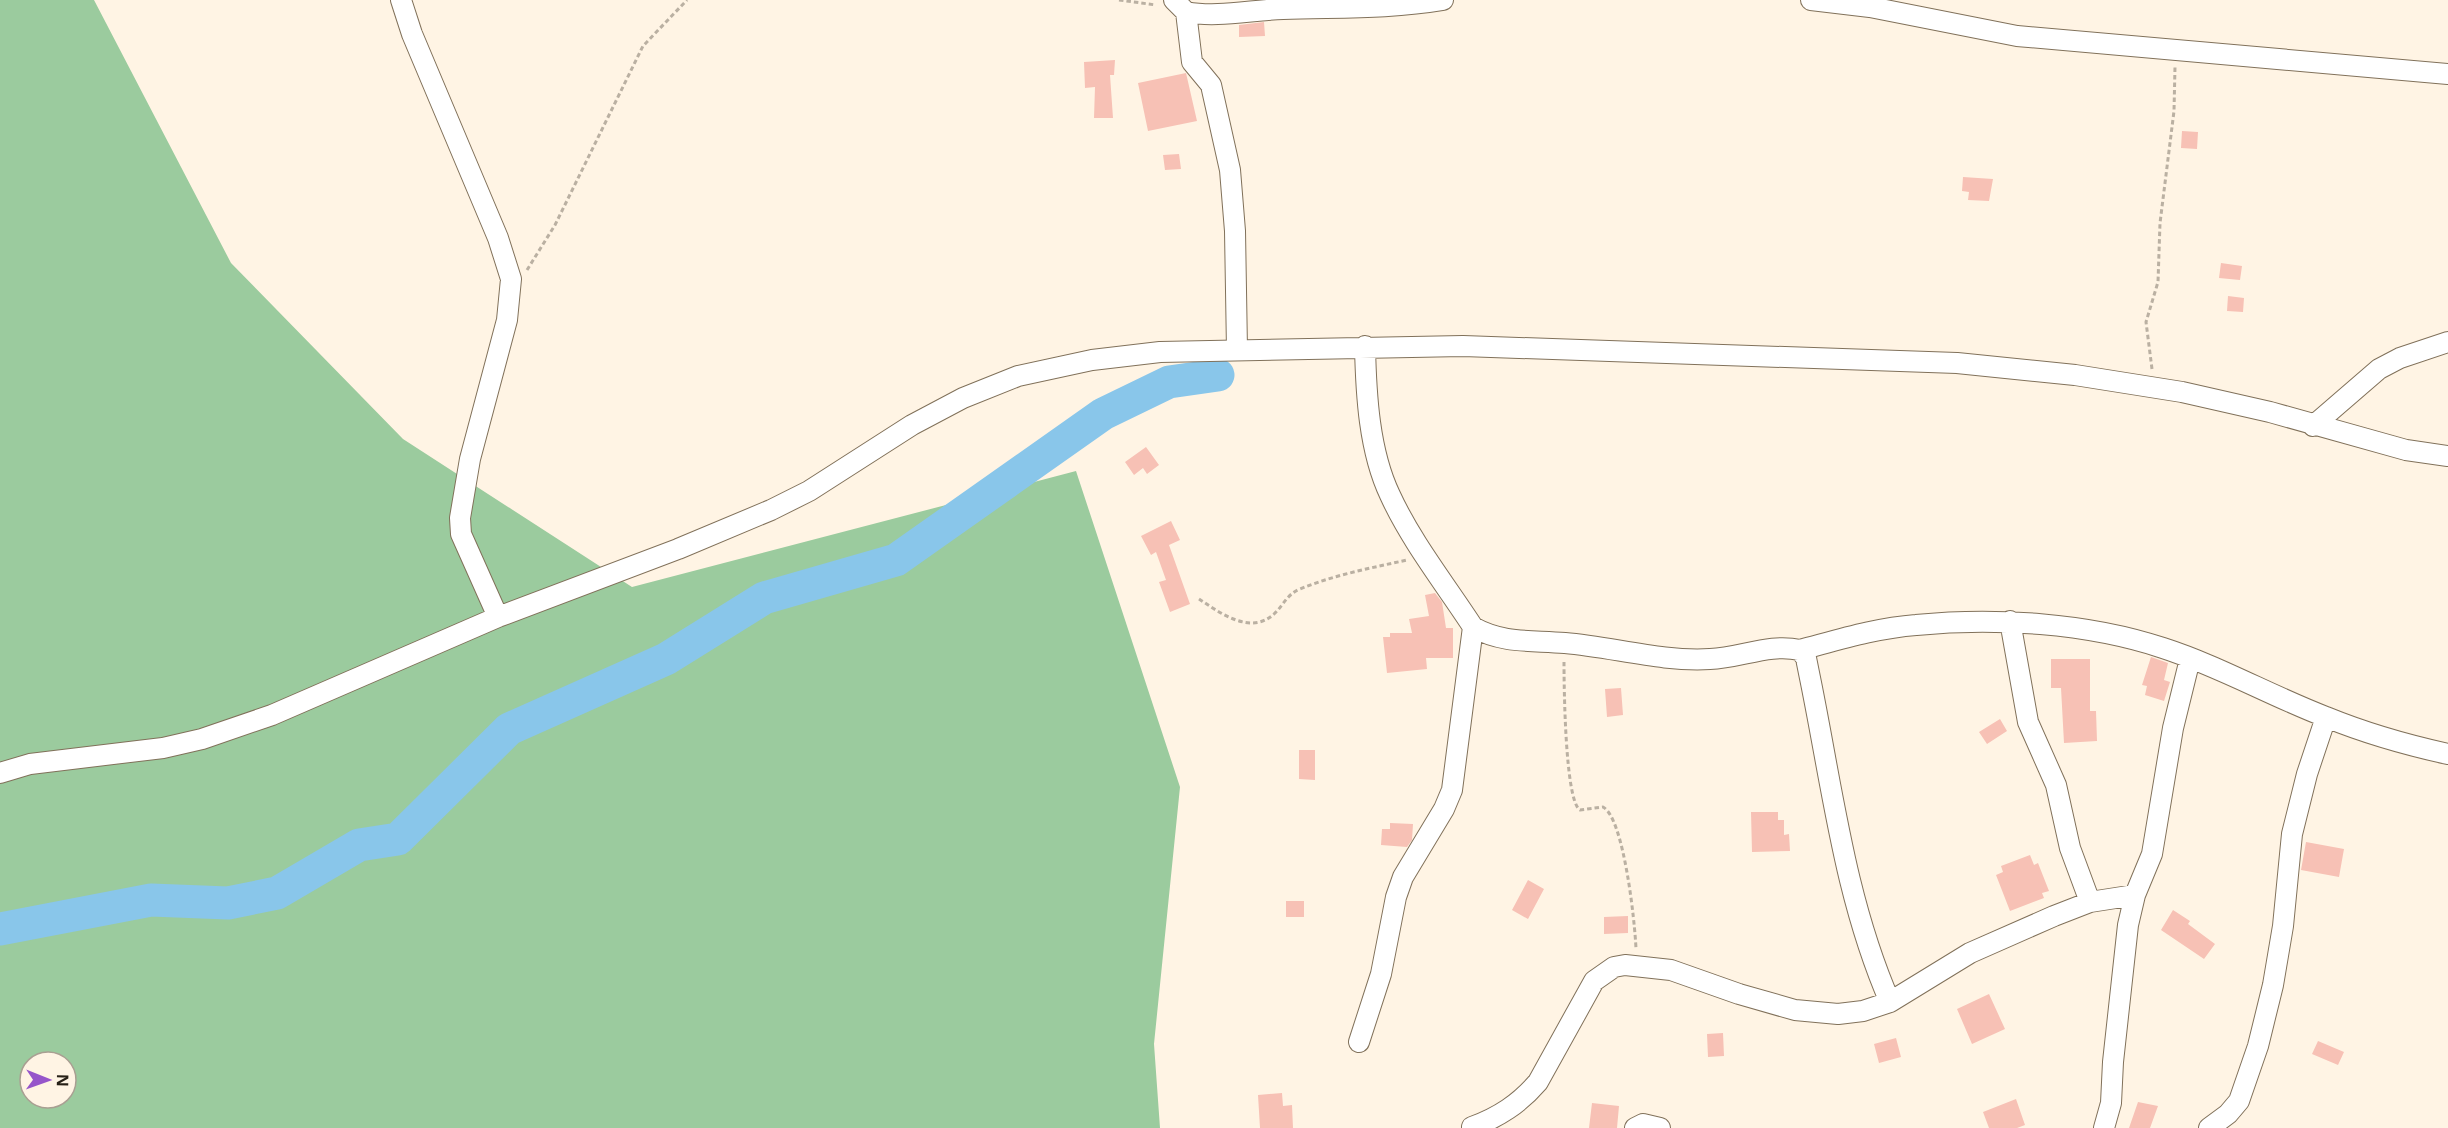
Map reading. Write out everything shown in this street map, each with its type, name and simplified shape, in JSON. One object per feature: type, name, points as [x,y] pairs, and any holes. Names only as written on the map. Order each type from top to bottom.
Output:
[{"type":"street","points":[[401,0],[433,88],[508,264],[511,295],[470,459],[460,518],[461,534],[498,617]]},
{"type":"street","points":[[1237,350],[1235,231],[1230,170],[1211,85],[1192,62],[1180,7],[1204,14],[1284,9],[1389,7],[1443,0]]},
{"type":"street","points":[[1811,0],[1870,7],[2018,36],[2448,74]]},
{"type":"street","points":[[2313,426],[2379,369],[2400,358],[2448,342]]},
{"type":"street","points":[[1365,346],[1370,416],[1388,492],[1402,520],[1473,627],[1487,635],[1506,640],[1564,643],[1699,660],[1735,657],[1776,648],[1800,650],[1916,624],[2010,621],[2137,640],[2190,659],[2326,717],[2413,746],[2448,754]]},
{"type":"street","points":[[0,772],[30,764],[163,748],[236,729],[498,617],[678,549],[780,505],[809,491],[936,412],[1018,376],[1092,360],[1160,352],[1365,346],[1463,346],[1642,350],[1864,362],[1957,363],[2074,375],[2154,387],[2270,412],[2313,426],[2406,450],[2448,456]]},
{"type":"street","points":[[2010,621],[2028,722],[2056,785],[2070,849],[2090,902]]},
{"type":"street","points":[[1359,1042],[1376,994],[1402,877],[1444,809],[1452,790],[1473,627]]},
{"type":"street","points":[[1800,650],[1806,658],[1848,878],[1872,962],[1890,1002]]},
{"type":"street","points":[[2104,1128],[2111,1103],[2113,1062],[2128,926],[2135,895],[2155,844],[2173,728],[2190,659]]},
{"type":"street","points":[[2209,1128],[2228,1114],[2239,1101],[2258,1046],[2273,985],[2283,926],[2292,834],[2307,774],[2326,717]]},
{"type":"street","points":[[1472,1127],[1513,1107],[1538,1082],[1594,981],[1614,967],[1636,966],[1684,973],[1730,991],[1795,1010],[1838,1014],[1863,1011],[1890,1002],[1970,953],[2090,902],[2135,895]]},
{"type":"street","points":[[1635,1128],[1642,1124],[1660,1128]]},
{"type":"path","points":[[511,295],[555,225],[644,46],[687,0]]},
{"type":"path","points":[[1119,0],[1180,7]]},
{"type":"path","points":[[2154,387],[2146,322],[2158,282],[2160,223],[2174,111],[2175,50]]},
{"type":"path","points":[[1199,598],[1234,620],[1257,621],[1270,617],[1286,598],[1302,588],[1426,555]]},
{"type":"path","points":[[1564,643],[1572,798],[1576,807],[1581,810],[1603,807],[1614,817],[1633,912],[1636,966]]},
{"type":"green space","points":[[0,0],[94,0],[231,263],[403,439],[632,587],[1076,471],[1180,787],[1154,1044],[1160,1128],[0,1128]]},
{"type":"building","points":[[1264,22],[1265,36],[1239,37],[1239,25]]},
{"type":"building","points":[[1115,60],[1114,75],[1110,75],[1113,118],[1094,118],[1095,87],[1085,88],[1084,62]]},
{"type":"building","points":[[1186,73],[1197,121],[1148,131],[1138,83]]},
{"type":"building","points":[[2182,131],[2198,132],[2197,149],[2181,148]]},
{"type":"building","points":[[1179,154],[1181,169],[1165,170],[1163,155]]},
{"type":"building","points":[[1963,177],[1993,179],[1989,201],[1968,200],[1969,192],[1962,191]]},
{"type":"building","points":[[2221,263],[2242,266],[2240,280],[2219,278]]},
{"type":"building","points":[[2228,296],[2244,298],[2243,312],[2227,311]]},
{"type":"building","points":[[1146,447],[1159,465],[1147,474],[1143,468],[1134,475],[1125,462]]},
{"type":"building","points":[[1171,521],[1180,540],[1169,545],[1190,604],[1170,612],[1159,582],[1166,580],[1156,552],[1151,555],[1141,536]]},
{"type":"building","points":[[1435,593],[1442,602],[1446,628],[1453,628],[1453,658],[1426,658],[1427,669],[1387,673],[1383,637],[1390,637],[1390,633],[1412,633],[1409,619],[1429,616],[1425,595]]},
{"type":"building","points":[[2151,657],[2168,663],[2164,680],[2170,682],[2164,701],[2145,695],[2147,686],[2142,685]]},
{"type":"building","points":[[2051,659],[2090,659],[2090,711],[2096,711],[2097,741],[2064,743],[2061,688],[2051,688]]},
{"type":"building","points":[[1621,688],[1623,715],[1607,717],[1605,689]]},
{"type":"building","points":[[2000,719],[2007,731],[1987,744],[1979,732]]},
{"type":"building","points":[[1299,750],[1315,750],[1315,780],[1299,779]]},
{"type":"building","points":[[1751,812],[1778,812],[1778,820],[1784,820],[1784,835],[1789,834],[1790,851],[1752,852]]},
{"type":"building","points":[[1390,823],[1413,824],[1412,840],[1407,847],[1381,845],[1382,829],[1390,829]]},
{"type":"building","points":[[2306,842],[2344,849],[2339,877],[2301,870]]},
{"type":"building","points":[[2030,855],[2034,865],[2038,863],[2049,891],[2042,893],[2044,898],[2010,911],[1996,875],[2003,872],[2001,866]]},
{"type":"building","points":[[1528,880],[1544,889],[1528,919],[1512,910]]},
{"type":"building","points":[[1286,901],[1304,901],[1304,917],[1286,917]]},
{"type":"building","points":[[2173,910],[2190,921],[2188,924],[2215,944],[2204,959],[2161,930]]},
{"type":"building","points":[[1628,916],[1628,933],[1604,934],[1604,917]]},
{"type":"building","points":[[1989,994],[2005,1029],[1972,1044],[1957,1009]]},
{"type":"building","points":[[1723,1033],[1724,1056],[1708,1057],[1707,1034]]},
{"type":"building","points":[[1896,1038],[1901,1057],[1879,1063],[1874,1044]]},
{"type":"building","points":[[2318,1041],[2344,1052],[2338,1065],[2312,1054]]},
{"type":"building","points":[[1282,1093],[1283,1106],[1292,1105],[1293,1128],[1260,1128],[1258,1095]]},
{"type":"building","points":[[2016,1099],[2025,1125],[2017,1128],[1989,1128],[1983,1112]]},
{"type":"building","points":[[2138,1102],[2158,1106],[2150,1128],[2129,1128]]},
{"type":"building","points":[[1592,1103],[1619,1106],[1617,1128],[1589,1128]]},
{"type":"waterway","points":[[0,929],[151,900],[228,903],[277,893],[359,845],[398,839],[509,729],[666,659],[764,598],[896,560],[1103,414],[1169,382],[1218,375]]}]
